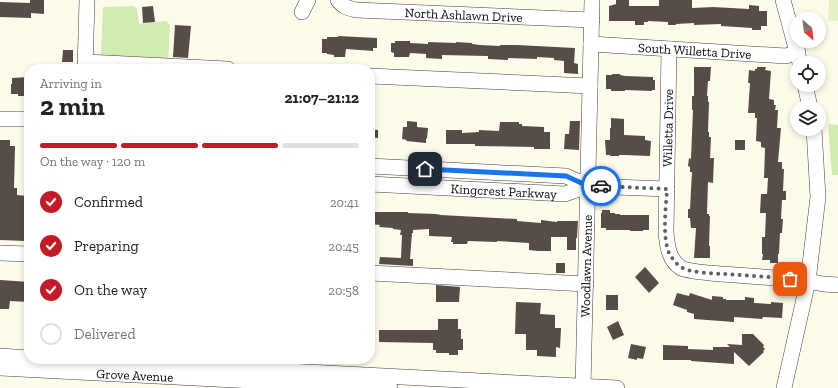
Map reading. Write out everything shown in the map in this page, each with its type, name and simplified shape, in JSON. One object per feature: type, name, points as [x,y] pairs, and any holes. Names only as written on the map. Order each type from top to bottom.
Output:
[{"type":"street","points":[[85,64],[87,0]]},
{"type":"street","name":"North Ashlawn Drive","points":[[338,0],[347,8],[356,10],[592,20]]},
{"type":"street","name":"Woodlawn Avenue","points":[[583,387],[592,0]]},
{"type":"street","points":[[783,0],[798,56]]},
{"type":"street","name":"South Willetta Drive","points":[[591,44],[790,57]]},
{"type":"street","name":"Willetta Drive","points":[[669,49],[666,232],[669,252],[677,264],[688,270],[808,281]]},
{"type":"street","points":[[375,76],[590,86]]},
{"type":"street","points":[[0,119],[24,119]]},
{"type":"street","points":[[784,388],[808,281],[818,197],[814,136]]},
{"type":"street","name":"Kingcrest Parkway","points":[[375,166],[566,176],[588,186]]},
{"type":"street","points":[[451,188],[452,170]]},
{"type":"street","name":"Kingcrest Parkway","points":[[375,184],[565,194],[588,186],[667,189]]},
{"type":"street","points":[[0,253],[24,254]]},
{"type":"street","points":[[375,273],[586,284]]},
{"type":"street","points":[[808,281],[823,284],[838,284]]},
{"type":"street","points":[[0,356],[24,358]]},
{"type":"street","name":"Grove Avenue","points":[[102,364],[161,372]]},
{"type":"street","name":"Grove Avenue","points":[[0,368],[161,372],[353,383],[617,388]]},
{"type":"street","name":"Grove Avenue","points":[[353,383],[390,388]]},
{"type":"green space","points":[[829,0],[838,0],[838,21],[828,21]]},
{"type":"green space","points":[[134,6],[137,9],[139,24],[166,21],[170,25],[168,61],[101,57],[103,7]]},
{"type":"green space","points":[[828,124],[838,125],[838,175],[832,175]]},
{"type":"building","points":[[30,0],[44,0],[44,14],[31,13],[31,18],[0,17],[0,2],[30,3]]},
{"type":"building","points":[[616,0],[629,0],[629,6],[659,6],[659,0],[692,0],[692,8],[713,7],[749,9],[749,5],[759,6],[759,11],[767,11],[767,26],[761,26],[761,30],[752,30],[752,28],[721,26],[721,24],[694,25],[694,23],[668,25],[668,22],[648,21],[644,22],[644,25],[635,25],[635,21],[609,21],[609,6],[616,4]]},
{"type":"building","points":[[153,6],[155,22],[143,23],[142,7]]},
{"type":"building","points":[[175,25],[191,26],[188,58],[173,57]]},
{"type":"building","points":[[338,36],[377,38],[377,48],[373,48],[373,51],[346,49],[345,57],[334,57],[334,55],[322,53],[322,39]]},
{"type":"building","points":[[395,41],[410,41],[410,43],[428,44],[428,42],[456,42],[480,45],[575,48],[574,63],[578,64],[578,74],[564,73],[564,61],[554,60],[554,58],[508,58],[508,60],[488,59],[488,56],[442,55],[442,59],[426,58],[426,54],[410,53],[409,57],[394,57],[394,53],[391,52],[391,43],[395,43]]},
{"type":"building","points":[[63,50],[73,50],[73,62],[62,62]]},
{"type":"building","points":[[694,67],[711,67],[707,96],[709,102],[708,132],[709,137],[711,137],[710,158],[714,158],[713,183],[708,182],[707,214],[710,216],[710,258],[694,258],[696,228],[691,228],[690,218],[688,218],[688,209],[690,209],[692,172],[690,172],[690,167],[688,166],[689,158],[691,159]]},
{"type":"building","points":[[757,67],[766,67],[765,70],[771,71],[769,99],[774,100],[774,105],[776,105],[775,110],[778,110],[777,128],[781,128],[778,162],[782,162],[782,169],[784,169],[783,191],[786,191],[786,200],[782,200],[781,219],[783,219],[782,233],[780,233],[778,263],[770,263],[770,260],[762,260],[762,237],[765,237],[766,213],[760,213],[761,194],[767,194],[768,178],[764,178],[765,148],[761,147],[761,142],[756,141],[757,118],[755,118],[755,113],[748,113],[750,83],[748,83],[749,70],[755,71]]},
{"type":"building","points":[[612,74],[653,77],[653,80],[655,80],[655,90],[611,91],[611,89],[606,89],[606,75]]},
{"type":"building","points":[[24,77],[24,96],[11,94],[12,78]]},
{"type":"building","points":[[611,118],[624,119],[624,135],[645,136],[645,140],[651,141],[650,156],[606,155],[605,140],[610,140]]},
{"type":"building","points":[[407,121],[417,122],[417,127],[428,128],[426,143],[406,141],[407,140],[402,139],[403,127],[407,127]]},
{"type":"building","points":[[570,121],[580,121],[579,150],[564,149],[565,134],[569,134]]},
{"type":"building","points":[[500,122],[519,122],[522,126],[544,127],[544,132],[550,132],[550,149],[534,149],[534,147],[475,146],[475,144],[446,144],[446,130],[462,130],[462,133],[479,132],[479,130],[499,131]]},
{"type":"building","points":[[375,130],[378,130],[378,138],[375,138]]},
{"type":"building","points":[[0,140],[10,140],[10,146],[15,146],[14,188],[17,188],[17,195],[24,196],[24,241],[0,240]]},
{"type":"building","points":[[735,140],[745,140],[745,150],[735,150]]},
{"type":"building","points":[[602,210],[610,210],[610,213],[620,215],[649,215],[649,230],[606,230],[606,228],[601,228]]},
{"type":"building","points":[[375,212],[408,212],[517,219],[517,221],[541,223],[541,220],[557,222],[578,221],[576,250],[567,250],[567,237],[551,237],[551,251],[538,251],[529,250],[529,243],[468,241],[467,244],[453,244],[453,242],[451,242],[452,237],[429,236],[429,229],[413,230],[410,259],[413,259],[413,266],[379,264],[380,257],[401,258],[402,235],[400,235],[401,230],[379,227],[380,225],[375,224]]},
{"type":"building","points":[[556,263],[565,263],[565,273],[556,273]]},
{"type":"building","points":[[645,267],[659,283],[649,293],[635,277]]},
{"type":"building","points":[[0,280],[24,282],[24,302],[10,301],[9,309],[0,309]]},
{"type":"building","points":[[436,285],[460,287],[459,302],[436,302]]},
{"type":"building","points":[[677,293],[689,296],[690,293],[712,300],[712,296],[723,297],[723,299],[726,300],[745,300],[745,297],[754,298],[754,303],[783,303],[782,318],[763,317],[762,319],[734,317],[734,322],[694,319],[694,314],[673,305]]},
{"type":"building","points":[[606,295],[618,295],[618,310],[606,310]]},
{"type":"building","points":[[516,302],[541,303],[540,314],[555,315],[555,328],[561,328],[560,348],[556,347],[556,357],[537,356],[537,350],[526,350],[526,334],[515,334]]},
{"type":"building","points":[[438,319],[458,319],[458,329],[461,329],[461,339],[463,339],[463,350],[458,350],[458,355],[436,353],[436,350],[433,350],[433,343],[379,342],[379,330],[438,330]]},
{"type":"building","points":[[618,321],[624,335],[613,340],[607,327]]},
{"type":"building","points":[[742,334],[753,334],[764,345],[763,347],[765,349],[763,351],[764,352],[749,366],[734,352],[734,364],[691,360],[663,360],[663,345],[688,346],[688,349],[713,350],[713,347],[730,347],[727,344],[742,345]]},
{"type":"building","points":[[631,344],[646,347],[643,359],[637,358],[637,360],[628,358]]},
{"type":"way so far","points":[[601,186],[667,189],[667,244],[672,258],[682,268],[701,272],[790,279]]},
{"type":"route","points":[[425,169],[566,176],[588,186],[601,186]]}]
